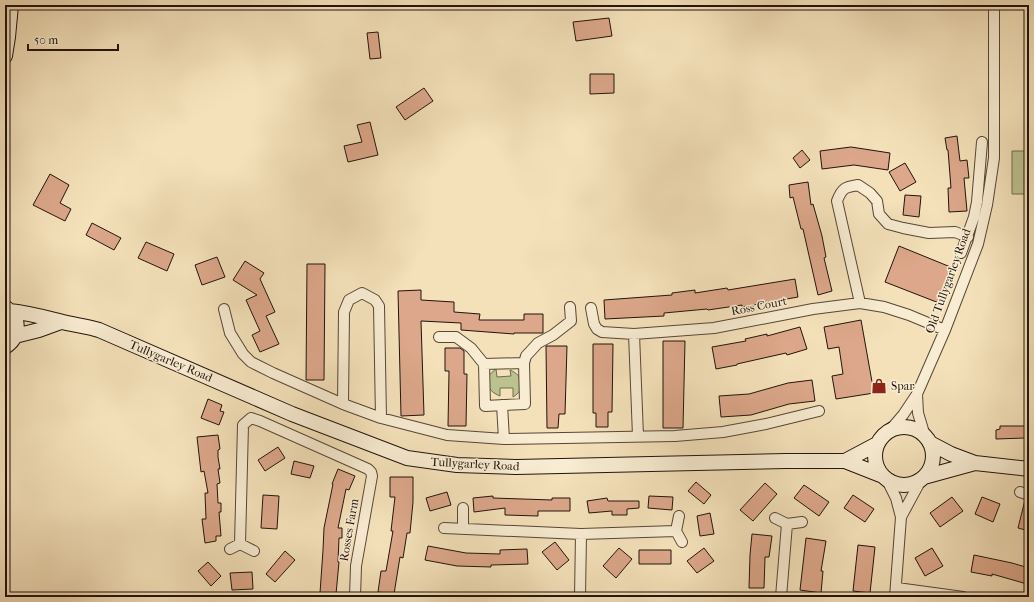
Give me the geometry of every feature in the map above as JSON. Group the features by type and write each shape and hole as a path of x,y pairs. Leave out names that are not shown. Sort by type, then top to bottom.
{"street":[{"path":"5,56 11,5"},
{"name":"Old Tullygarley Road","path":"891,429 903,415 917,394 945,330 978,244 987,206 994,158 994,5"},
{"path":"961,253 968,237 977,202 982,142"},
{"path":"860,303 837,201 841,191 848,186 858,185 870,193 877,201 879,214 888,224 929,233 956,232 968,237"},
{"path":"343,404 344,312 349,300 362,293 375,300 379,306 380,418"},
{"name":"Ross Court","path":"591,308 594,324 597,329 602,332 634,334 714,328 813,309 860,303 884,307 909,315 945,330"},
{"path":"439,337 456,337 471,348 484,364 485,406 525,404 524,363 526,356 538,343 554,335 571,321 570,307"},
{"path":"5,347 15,336 17,327 16,321 8,309"},
{"name":"Tullygarley Road","path":"8,309 37,314 61,322 75,323 99,330 292,414 407,458 457,465 516,467 845,461 885,478"},
{"path":"224,309 230,333 243,354 251,362 343,404 380,418 447,435 504,439 675,436 723,432 766,424 819,411"},
{"name":"Tullygarley Road","path":"15,336 39,330 61,322"},
{"path":"634,334 638,436"},
{"path":"484,364 524,363"},
{"name":"Old Tullygarley Road","path":"917,394 918,413 927,438"},
{"path":"502,405 504,439"},
{"name":"Rosses Farm","path":"240,544 243,425 251,418 368,468 371,472 372,476 356,566 355,597"},
{"path":"963,597 896,593 901,517 896,498 885,478 876,466 874,457 877,444 884,434 891,429 899,426 908,426 916,429 950,454 975,463 1029,469"},
{"path":"901,517 922,478 932,466 934,457 933,448 927,438"},
{"name":"Tullygarley Road","path":"845,461 877,444"},
{"path":"885,478 894,484 912,484 922,478 975,463"},
{"path":"463,508 463,529"},
{"path":"680,516 676,531 682,542"},
{"path":"775,518 787,524 802,522"},
{"path":"781,597 787,524"},
{"path":"444,528 581,534 676,531"},
{"path":"580,597 581,534"},
{"path":"230,549 240,544 254,551"}],"green space":[{"path":"1012,151 1029,151 1029,194 1012,194"},
{"path":"496,369 497,377 511,376 510,370 521,379 522,383 520,390 513,397 513,388 500,388 500,396 491,391 488,380 489,376"}],"building":[{"path":"609,18 612,36 576,41 573,22"},
{"path":"378,32 381,58 370,59 367,33"},
{"path":"590,74 614,74 614,93 590,94"},
{"path":"424,88 433,101 405,120 396,107"},
{"path":"370,122 378,155 348,162 344,146 362,142 357,125"},
{"path":"957,136 960,161 967,160 969,178 964,178 967,211 949,212 948,188 951,188 948,150 945,138"},
{"path":"851,147 890,153 888,170 854,165 822,169 820,151"},
{"path":"802,150 810,160 800,168 793,158"},
{"path":"905,163 916,182 900,191 889,172"},
{"path":"50,174 69,185 60,203 71,209 65,221 33,205"},
{"path":"808,182 811,205 813,204 822,236 826,257 824,258 832,291 818,295 803,229 801,229 793,197 790,198 789,185"},
{"path":"905,195 921,196 919,217 903,215"},
{"path":"92,223 121,238 114,250 86,235"},
{"path":"146,242 174,254 167,271 138,258"},
{"path":"899,246 953,268 939,303 885,282"},
{"path":"217,257 225,277 202,285 195,265"},
{"path":"245,261 264,273 260,279 275,312 266,316 279,344 260,352 252,335 260,331 246,300 257,295 233,280"},
{"path":"307,264 325,264 324,380 306,380"},
{"path":"795,279 798,297 742,307 742,305 708,310 664,313 664,316 605,319 604,300 672,295 672,293 695,290 695,293 727,288 728,290"},
{"path":"421,290 421,300 454,302 454,312 480,314 479,320 524,320 524,314 543,314 543,333 514,334 461,330 461,323 421,321 424,415 401,416 398,291"},
{"path":"861,320 874,393 836,399 832,376 843,374 839,347 828,349 824,327"},
{"path":"800,327 807,349 787,355 786,353 716,369 712,347 746,341 745,339 767,334 767,336"},
{"path":"663,341 685,341 683,428 663,428"},
{"path":"593,344 613,344 612,412 608,412 608,427 596,427 596,413 593,413"},
{"path":"546,346 567,346 565,414 559,414 558,428 547,428"},
{"path":"445,348 460,348 464,351 464,374 467,374 466,426 448,426 449,371 445,371"},
{"path":"812,380 815,401 789,404 751,415 721,417 719,396 749,394 788,383"},
{"path":"208,399 222,405 220,411 224,412 219,425 201,418"},
{"path":"1000,426 1025,426 1025,438 996,439 996,430 1000,429"},
{"path":"218,435 220,449 218,450 218,457 220,469 218,469 220,483 217,484 218,503 221,503 221,512 219,512 221,536 216,536 216,541 205,543 202,519 206,519 205,493 208,493 204,471 201,472 197,437"},
{"path":"278,447 285,458 265,471 258,460"},
{"path":"294,461 314,466 310,478 291,474"},
{"path":"338,469 355,476 349,490 346,489 338,528 342,528 342,538 339,538 339,562 336,594 320,593 324,528 332,484"},
{"path":"390,477 413,477 413,502 410,533 407,533 403,558 400,557 394,594 378,592 381,571 386,571 393,531 391,531 395,497 390,497"},
{"path":"696,482 711,495 704,504 688,491"},
{"path":"765,483 777,494 753,521 740,510"},
{"path":"804,485 829,502 819,516 794,498"},
{"path":"447,492 451,505 430,511 426,498"},
{"path":"263,495 279,496 277,529 261,528"},
{"path":"853,495 874,509 865,522 844,508"},
{"path":"493,496 493,498 552,500 552,498 570,498 570,511 538,511 538,516 505,515 505,508 474,512 473,498"},
{"path":"649,496 673,497 672,510 648,508"},
{"path":"952,497 963,511 940,527 930,513"},
{"path":"982,497 1000,504 993,522 975,514"},
{"path":"607,498 608,501 639,501 639,508 627,509 627,515 612,515 612,511 589,513 587,501"},
{"path":"1025,500 1029,501 1029,531 1018,528"},
{"path":"710,513 714,534 700,536 697,516"},
{"path":"752,534 772,536 769,557 765,557 764,588 749,588"},
{"path":"806,538 826,541 821,571 823,571 821,593 800,590"},
{"path":"555,542 569,560 557,570 542,552"},
{"path":"858,545 875,547 870,593 853,591"},
{"path":"428,546 466,553 500,554 500,550 527,549 528,564 491,565 491,567 457,566 425,560"},
{"path":"619,548 632,559 616,578 603,566"},
{"path":"704,548 714,561 697,573 687,561"},
{"path":"932,548 943,566 925,576 915,558"},
{"path":"639,550 671,550 671,564 639,564"},
{"path":"285,551 295,560 275,582 266,574"},
{"path":"974,555 1029,568 1027,584 992,574 992,576 971,572"},
{"path":"208,562 221,576 211,586 198,571"},
{"path":"252,572 253,589 232,590 230,573"}],"place":[{"name":"Spar","path":"879,386"}]}
